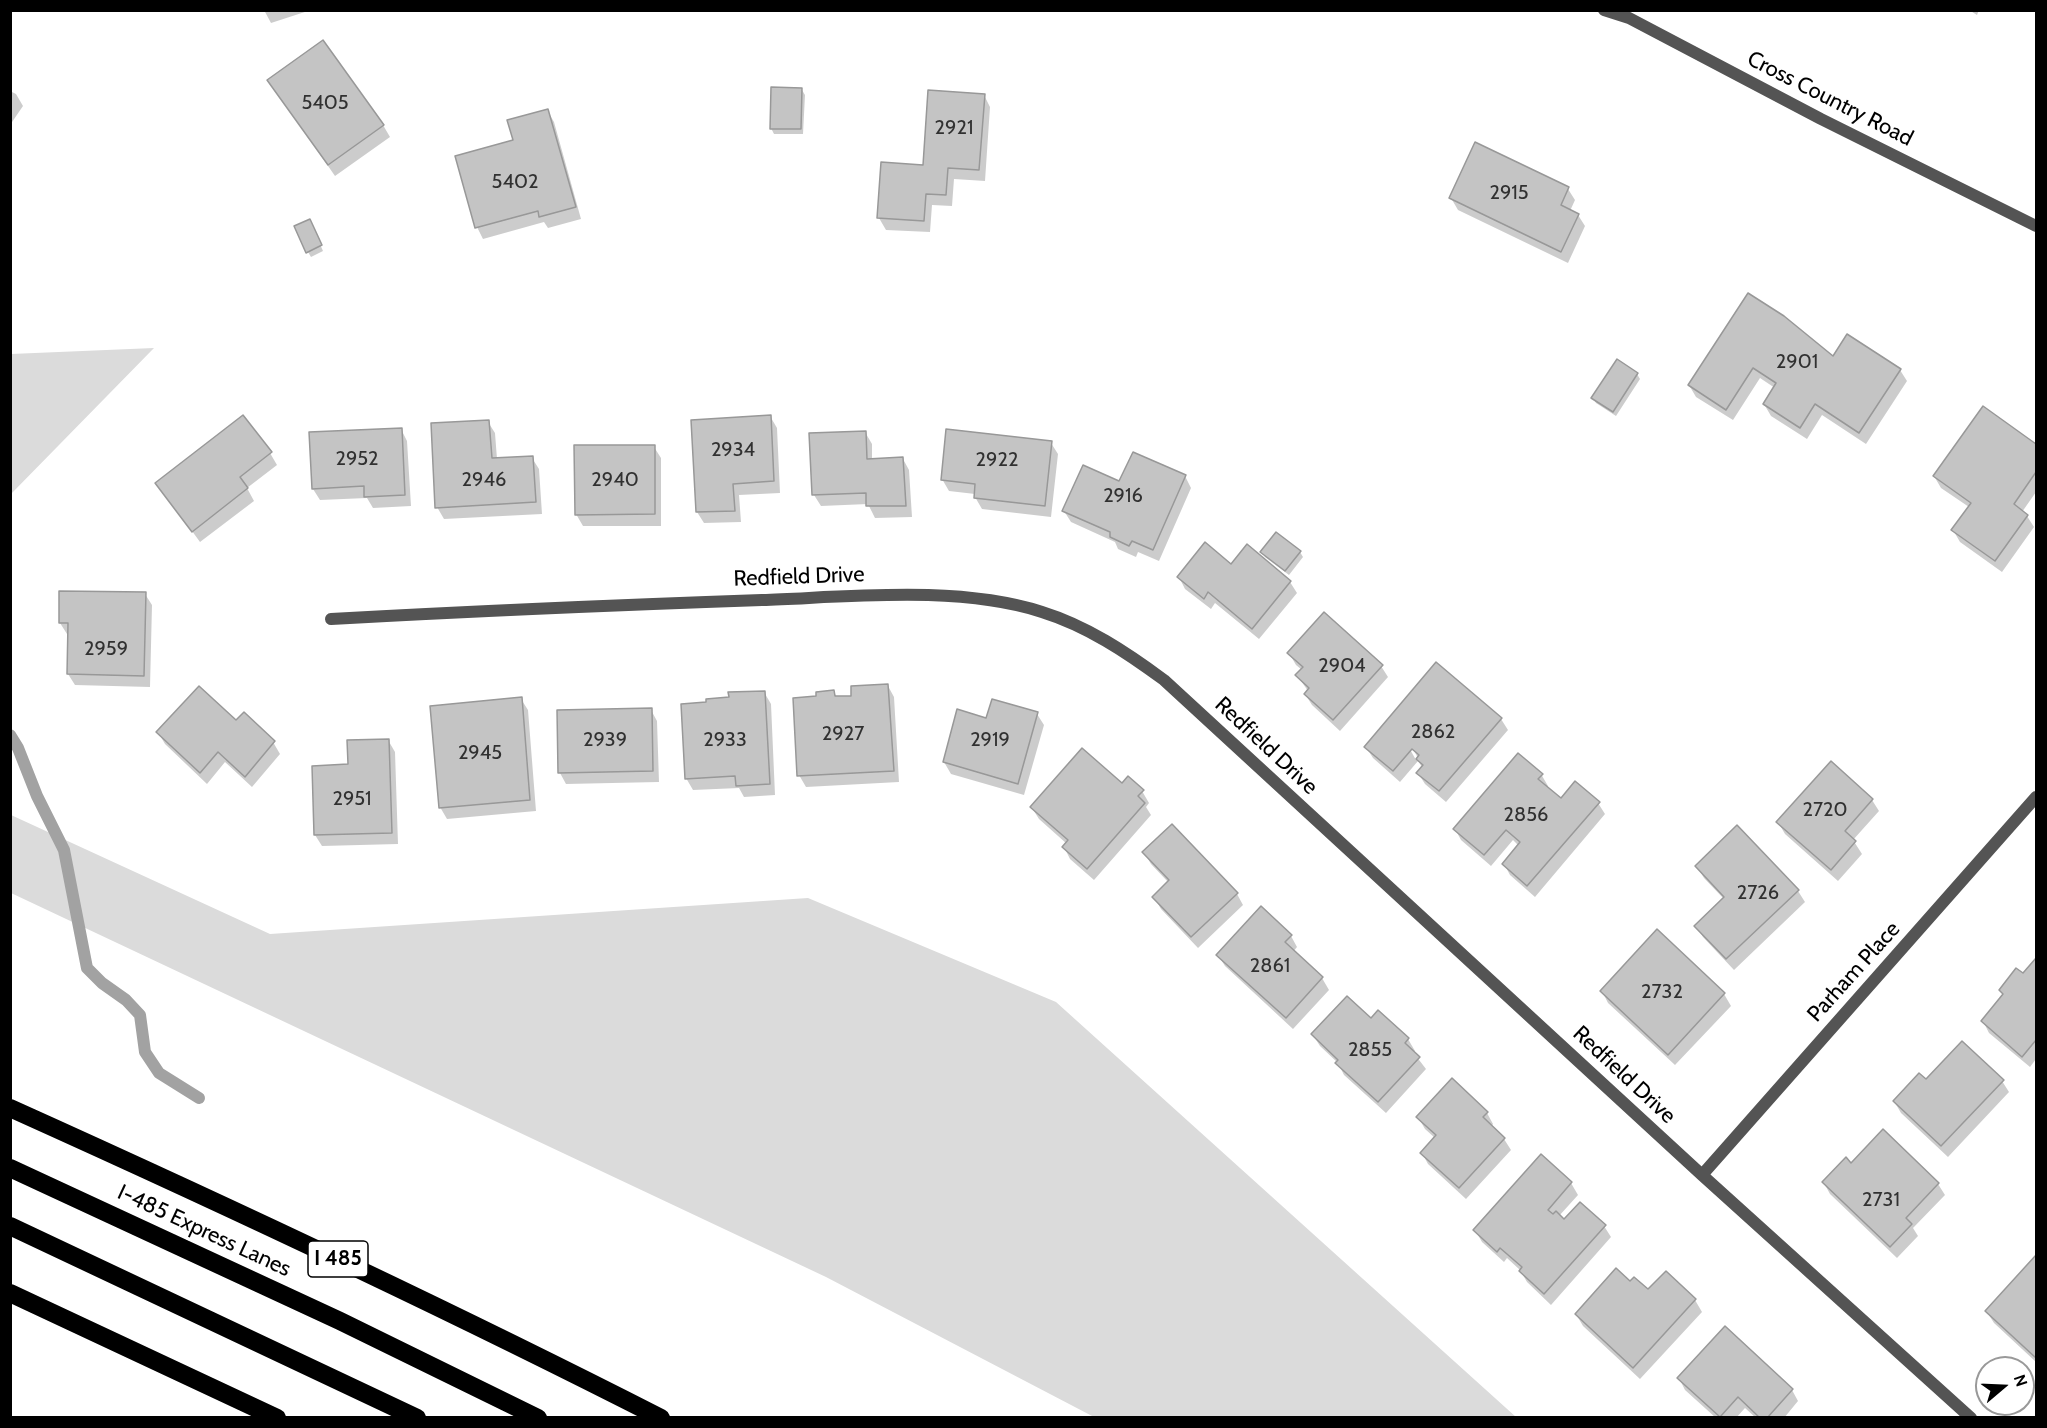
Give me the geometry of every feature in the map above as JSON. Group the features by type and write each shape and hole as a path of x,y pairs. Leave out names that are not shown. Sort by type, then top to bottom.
{"highway":[{"name":"I 485","path":"10,1108 226,1205 564,1368 661,1418"},
{"name":"I-485 Express Lanes","path":"10,1168 340,1321 538,1418"},
{"path":"10,1226 417,1418"},
{"path":"10,1293 277,1418"}],"street":[{"name":"Cross Country Road","path":"1604,10 1629,18 1821,119 2037,226"},
{"name":"Redfield Drive","path":"331,619 513,608 890,595 954,597 996,602 1041,611 1078,626 1123,650 1164,680 1702,1175 1971,1418"},
{"name":"Parham Place","path":"1702,1175 2037,797"}],"shaded area":[{"path":"154,348 11,494 11,354"},
{"path":"11,815 270,934 808,898 1056,1002 1516,1417 1094,1417 826,1277 11,893"}],"building":[{"path":"323,40 384,125 328,165 267,80"},
{"path":"771,87 802,88 801,129 770,129"},
{"path":"928,90 985,94 979,170 948,168 946,195 926,194 924,221 877,218 881,162 923,165"},
{"path":"548,109 576,207 539,217 538,211 475,228 455,156 513,140 507,120"},
{"path":"1475,142 1569,187 1561,205 1579,214 1561,252 1449,198"},
{"path":"310,219 322,245 306,253 294,226"},
{"path":"1748,293 1784,316 1833,356 1847,334 1901,369 1859,433 1815,404 1800,428 1763,404 1776,383 1753,368 1726,410 1688,385"},
{"path":"1617,359 1638,373 1613,412 1591,398"},
{"path":"1983,406 2036,444 2036,472 2014,504 2028,515 1995,561 1951,530 1971,503 1933,476"},
{"path":"243,415 272,452 240,477 248,488 192,532 155,483"},
{"path":"771,415 774,481 733,484 735,511 696,512 691,420"},
{"path":"489,420 492,458 533,456 536,502 435,508 431,423"},
{"path":"402,428 405,495 364,497 364,486 312,489 309,432"},
{"path":"946,429 1052,441 1045,506 974,498 975,484 941,480"},
{"path":"866,431 867,459 903,457 906,506 866,506 866,493 812,495 809,433"},
{"path":"574,445 655,445 655,514 575,515"},
{"path":"1133,452 1186,475 1153,550 1132,541 1129,546 1110,537 1110,532 1062,511 1083,465 1119,481"},
{"path":"1276,532 1301,551 1285,571 1260,552"},
{"path":"1205,542 1231,564 1247,544 1291,581 1252,629 1208,592 1204,599 1177,577"},
{"path":"59,591 146,592 144,676 67,674 68,623 59,623"},
{"path":"1324,612 1383,665 1333,720 1304,694 1309,688 1295,675 1303,667 1287,653"},
{"path":"1436,662 1502,718 1439,791 1416,773 1423,765 1416,759 1419,755 1412,749 1393,771 1364,747"},
{"path":"888,684 894,771 797,776 793,698 816,696 816,692 834,690 835,696 851,696 851,686"},
{"path":"199,686 236,720 244,712 275,741 245,777 218,752 200,773 156,732"},
{"path":"765,691 770,784 736,786 735,776 685,779 681,704 729,697 728,692"},
{"path":"522,697 530,800 439,808 430,706"},
{"path":"992,699 1038,712 1018,784 943,762 957,709 986,718"},
{"path":"652,708 653,771 558,773 557,710"},
{"path":"389,739 392,833 314,835 312,766 348,764 347,740"},
{"path":"1082,748 1122,783 1128,776 1144,790 1138,796 1145,803 1087,869 1062,847 1068,840 1030,807"},
{"path":"1518,753 1543,774 1538,779 1561,798 1575,781 1600,802 1527,886 1502,864 1520,842 1506,830 1484,855 1453,829"},
{"path":"1831,761 1873,799 1845,831 1856,841 1831,870 1776,822"},
{"path":"1172,824 1238,893 1191,937 1152,897 1169,880 1142,852"},
{"path":"1737,825 1799,890 1726,959 1694,926 1724,897 1695,866"},
{"path":"1261,906 1292,935 1285,942 1323,977 1286,1018 1216,955"},
{"path":"1657,929 1725,993 1668,1055 1600,991"},
{"path":"2036,958 2036,1040 2022,1057 1981,1021 2003,994 1999,990 2016,968 2023,973"},
{"path":"1347,996 1371,1018 1378,1010 1409,1038 1405,1043 1420,1057 1378,1102 1335,1063 1338,1060 1311,1034"},
{"path":"1962,1041 2004,1080 1941,1146 1893,1101 1919,1073 1926,1079"},
{"path":"1452,1078 1488,1112 1483,1117 1505,1138 1459,1188 1420,1153 1436,1135 1416,1117"},
{"path":"1883,1129 1939,1183 1906,1218 1912,1224 1890,1247 1822,1182 1846,1157 1851,1163"},
{"path":"1541,1154 1572,1182 1548,1210 1553,1214 1556,1211 1564,1219 1580,1202 1606,1225 1544,1294 1519,1271 1522,1267 1500,1248 1497,1252 1473,1230"},
{"path":"2036,1255 2036,1358 1985,1311"},
{"path":"1616,1268 1630,1281 1634,1277 1648,1289 1666,1271 1696,1299 1633,1368 1575,1314"},
{"path":"1725,1326 1793,1389 1767,1418 1760,1418 1738,1397 1720,1417 1677,1378"}],"waterway":[{"path":"10,735 64,850 87,968 102,983 126,1000 140,1015 145,1052 159,1073 199,1098"}]}
